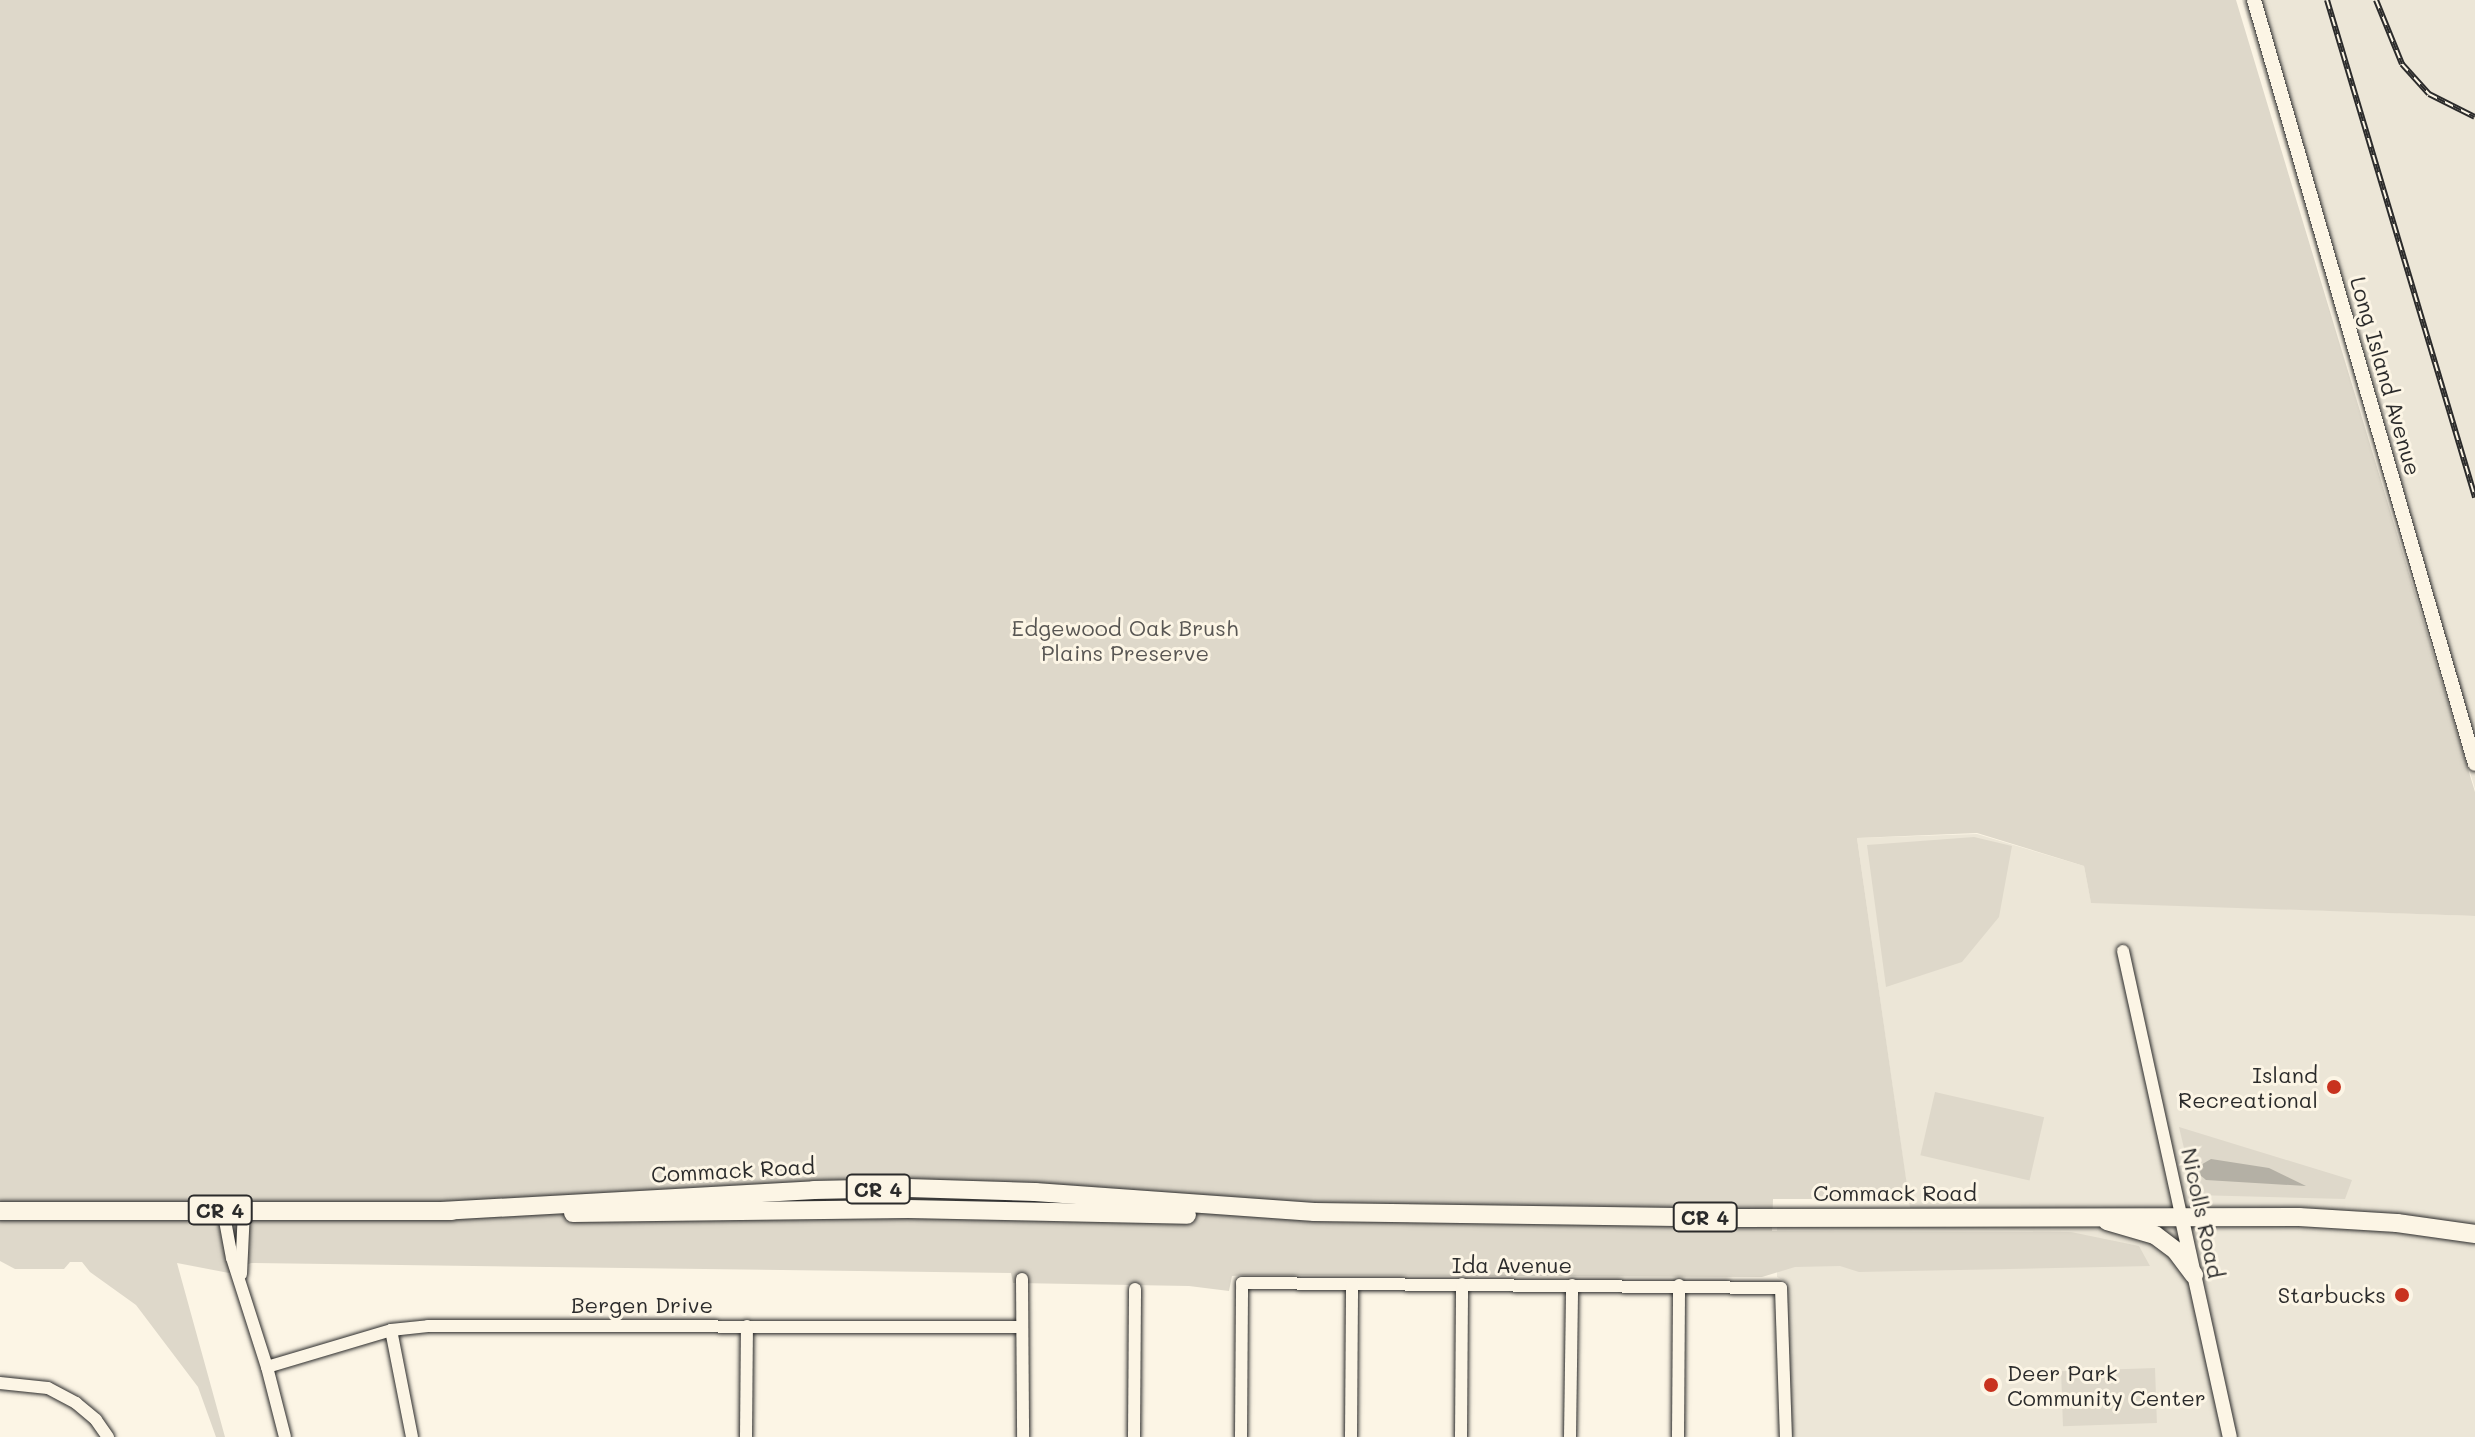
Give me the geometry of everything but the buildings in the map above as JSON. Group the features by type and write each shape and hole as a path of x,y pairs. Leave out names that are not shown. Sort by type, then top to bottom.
{"main road":[{"name":"Commack Road","path":"0,1211 606,1213 908,1209 1248,1216 1314,1212 1730,1218 2181,1215 2360,1220 2475,1234"},
{"path":"2097,1217 2155,1235 2187,1263 2194,1275"}],"street":[{"name":"Long Island Avenue","path":"2254,0 2475,764"},
{"name":"Nicolls Road","path":"2123,951 2230,1437"},
{"path":"223,1210 232,1258 267,1367 285,1437"},
{"path":"241,1281 244,1210"},
{"path":"1022,1279 1023,1437"},
{"name":"Ida Avenue","path":"1241,1437 1242,1283 1781,1288 1786,1437"},
{"path":"1351,1437 1352,1284"},
{"path":"1461,1437 1462,1284"},
{"path":"1570,1437 1572,1285"},
{"path":"1678,1437 1679,1285"},
{"path":"1134,1437 1135,1289"},
{"name":"Bergen Drive","path":"267,1367 391,1330 428,1326 1022,1327"},
{"path":"746,1437 747,1326"},
{"path":"391,1330 412,1437"},
{"path":"0,1383 48,1388 76,1403 96,1420 108,1437"}],"shaded area":[{"path":"2242,0 2475,0 2475,789"},
{"path":"1977,834 2084,866 2091,902 2475,916 2475,1437 1786,1437 1787,1282 1777,1277 1777,1208 1910,1208 1857,838"},
{"path":"2211,1159 2269,1168 2306,1186 2206,1180 2200,1175 2199,1166"}],"green space":[{"name":"Edgewood Oak Brush Plains Preserve","path":"0,0 2236,0 2475,792 2475,916 2091,903 2084,866 1977,833 1857,838 1909,1199 1773,1199 1772,1231 2071,1232 2139,1246 2150,1266 1859,1272 1840,1266 1795,1267 1762,1277 1245,1275 1232,1276 1229,1291 1189,1286 1013,1283 1011,1273 251,1263 229,1273 177,1263 225,1437 216,1437 198,1387 136,1305 90,1272 82,1262 70,1262 64,1269 15,1269 0,1261"},
{"path":"1974,837 2012,846 1999,917 1962,962 1886,987 1867,845"},
{"path":"1935,1092 2044,1117 2030,1181 1920,1155"},
{"path":"2179,1127 2352,1180 2345,1199 2195,1195"},
{"path":"2155,1368 2157,1423 2063,1426 2061,1371"}],"railway":[{"path":"2327,0 2475,497"},
{"path":"2376,0 2402,64 2429,94 2475,117"}],"place":[{"name":"Island Recreational","path":"2334,1087"},
{"name":"Starbucks","path":"2402,1295"},
{"name":"Deer Park Community Center","path":"1991,1385"}]}
